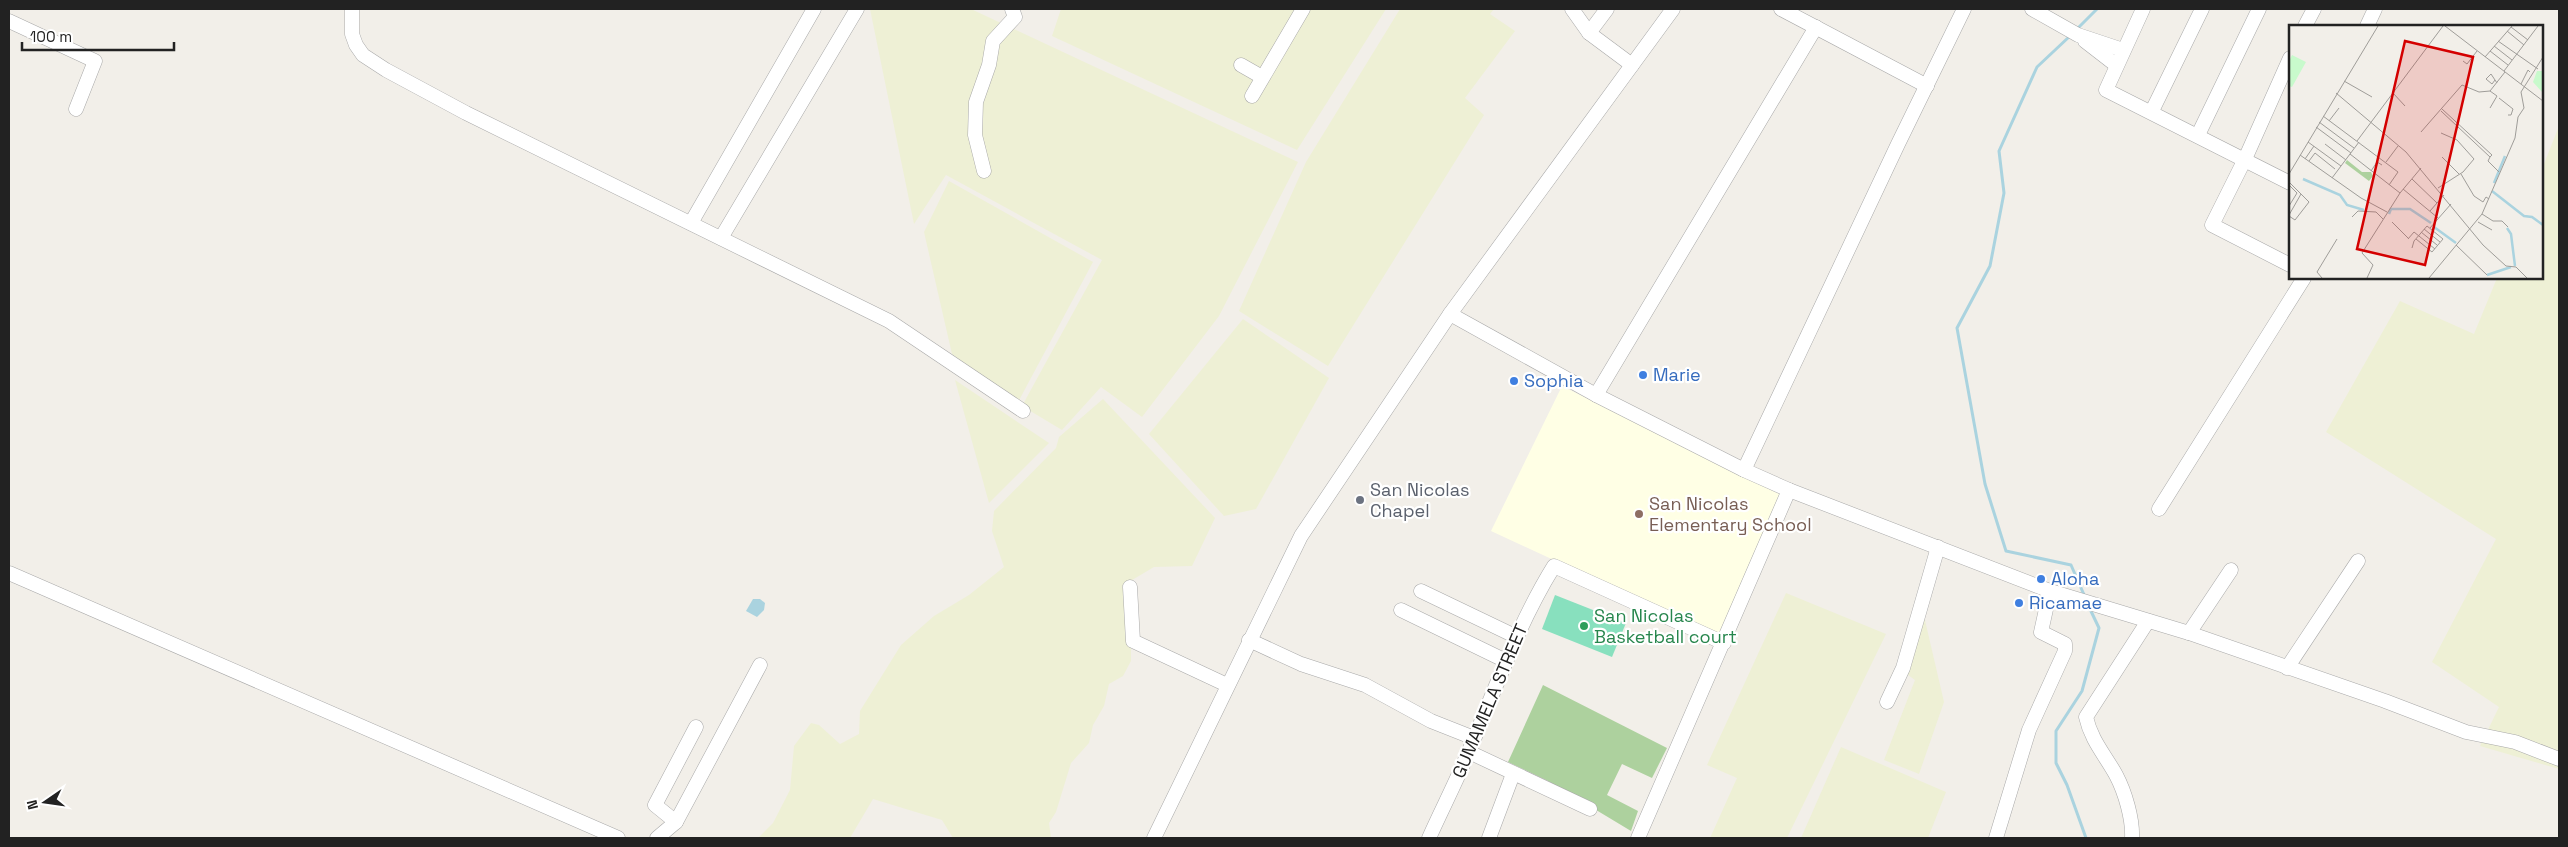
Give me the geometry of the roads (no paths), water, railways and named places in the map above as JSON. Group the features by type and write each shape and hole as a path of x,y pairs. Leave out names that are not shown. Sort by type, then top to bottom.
{"street":[{"path":"13,9 9,20 95,61 76,109"},
{"path":"352,9 352,34 356,44 363,55 386,70 466,113 889,320 1023,411"},
{"path":"690,223 814,9"},
{"path":"721,238 857,9"},
{"path":"984,171 975,135 976,102 989,65 993,41 1015,17 1012,9"},
{"path":"1252,96 1303,9"},
{"path":"1572,9 1589,33 1632,65"},
{"path":"1589,33 1607,9"},
{"path":"1154,838 1301,536 1450,314 1673,9"},
{"path":"1781,9 1927,86"},
{"path":"1744,470 1964,9"},
{"path":"2032,9 2078,35 2116,65"},
{"path":"2143,9 2106,90 2152,111 2289,182"},
{"path":"2152,111 2202,9"},
{"path":"2198,135 2259,9"},
{"path":"2306,25 2314,9"},
{"path":"2367,25 2375,9"},
{"path":"1596,395 1816,27"},
{"path":"2078,35 2123,50"},
{"path":"2289,60 2245,160 2212,225 2289,264"},
{"path":"1241,65 1262,77"},
{"path":"2159,509 2303,279"},
{"path":"1450,314 1596,395 1744,470 1789,490 1938,546 2050,592 2189,634 2466,732 2515,742 2559,759"},
{"path":"1638,838 1789,490"},
{"path":"1887,702 1903,668 1938,546"},
{"path":"2287,668 2358,562"},
{"name":"GUMAMELA STREET","path":"1429,838 1469,752 1517,637 1554,566 1724,643"},
{"path":"2189,634 2231,570"},
{"path":"9,573 618,838"},
{"path":"1130,586 1133,640 1228,685"},
{"path":"1421,591 1517,637"},
{"path":"1996,838 2029,730 2065,651 2065,644 2041,632 2050,592"},
{"path":"1401,610 1506,661"},
{"path":"2132,838 2127,806 2117,777 2090,735 2086,718 2148,621"},
{"path":"1249,640 1301,664 1365,685 1431,721 1474,738"},
{"path":"657,838 676,822 760,665"},
{"path":"676,822 655,805 696,727"},
{"path":"1469,752 1590,809"},
{"path":"1489,838 1513,774"}],"water":[{"path":"753,599 760,599 765,603 764,610 757,617 746,611"}],"waterway":[{"path":"2076,30 2097,9"},
{"path":"2070,36 2037,67 1999,151 2004,193 1990,266 1957,328 1985,484 2006,551 2071,565 2085,597"},
{"path":"2086,838 2067,785 2056,763 2056,731 2082,691 2099,628 2089,607"}],"place":[{"name":"Marie","path":"1643,375"},
{"name":"Sophia","path":"1514,381"},
{"name":"San Nicolas Chapel","path":"1360,500"},
{"name":"San Nicolas Elementary School","path":"1639,514"},
{"name":"Aloha","path":"2041,579"},
{"name":"Ricamae","path":"2019,603"},
{"name":"San Nicolas Basketball court","path":"1584,626"}]}
